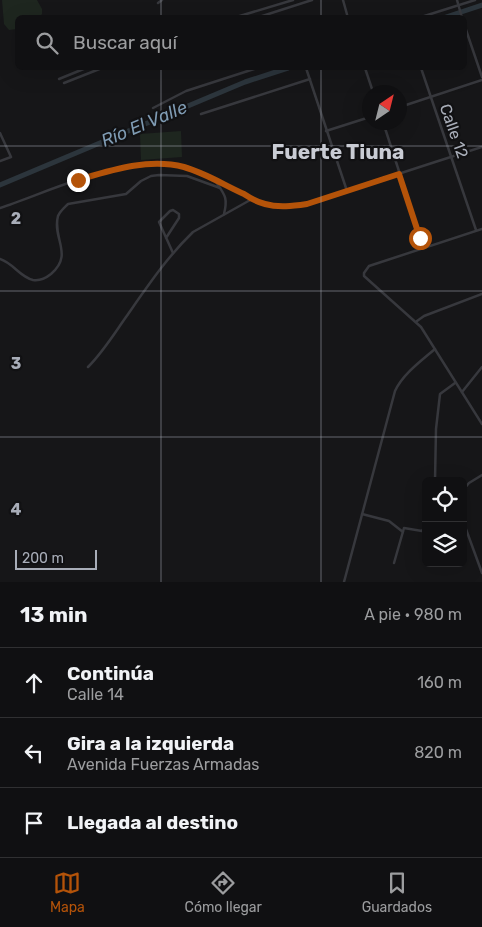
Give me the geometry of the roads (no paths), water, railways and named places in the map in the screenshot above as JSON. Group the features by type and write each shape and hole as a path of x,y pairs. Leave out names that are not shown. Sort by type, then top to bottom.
{"street":[{"path":"158,3 162,0"},
{"path":"243,15 293,0"},
{"path":"265,15 312,0"},
{"path":"343,0 347,15"},
{"path":"456,0 461,15"},
{"path":"427,15 475,0"},
{"path":"407,105 482,78 467,33"},
{"path":"59,79 81,70"},
{"path":"64,83 97,70"},
{"path":"152,108 186,91 251,70"},
{"path":"306,70 347,191"},
{"path":"366,70 371,85"},
{"name":"Calle 12","path":"422,70 476,230"},
{"path":"201,114 310,79"},
{"path":"326,131 362,120"},
{"path":"385,130 424,248"},
{"path":"0,133 11,157 0,161"},
{"path":"0,208 60,186 115,169 140,164 164,164 184,167 252,199 269,205 292,206 307,204 482,147"},
{"path":"0,259 31,280 48,277 57,268 62,258 57,225 61,210 68,204 126,194 141,181 151,176 187,176 220,188"},
{"path":"215,180 226,195 224,214"},
{"path":"88,367 105,348 156,274 193,232 252,199"},
{"path":"166,238 180,218 179,214 173,210 159,222 166,238 173,253"},
{"path":"482,228 369,266 364,270 364,276 425,331 482,424"},
{"path":"417,322 424,316 482,294"},
{"path":"344,582 395,391 398,384 414,367 435,349"},
{"path":"462,392 482,367"},
{"path":"435,477 436,429 440,394 456,383"},
{"path":"467,485 482,475"},
{"path":"362,514 389,521 402,532"},
{"path":"463,522 482,573"},
{"path":"394,563 404,528 422,531"}],"waterway":[{"name":"Río El Valle","path":"452,15 482,5"},
{"name":"Río El Valle","path":"0,185 245,82 282,70"}],"district":[{"name":"Fuerte Tiuna","path":"338,151"}]}
